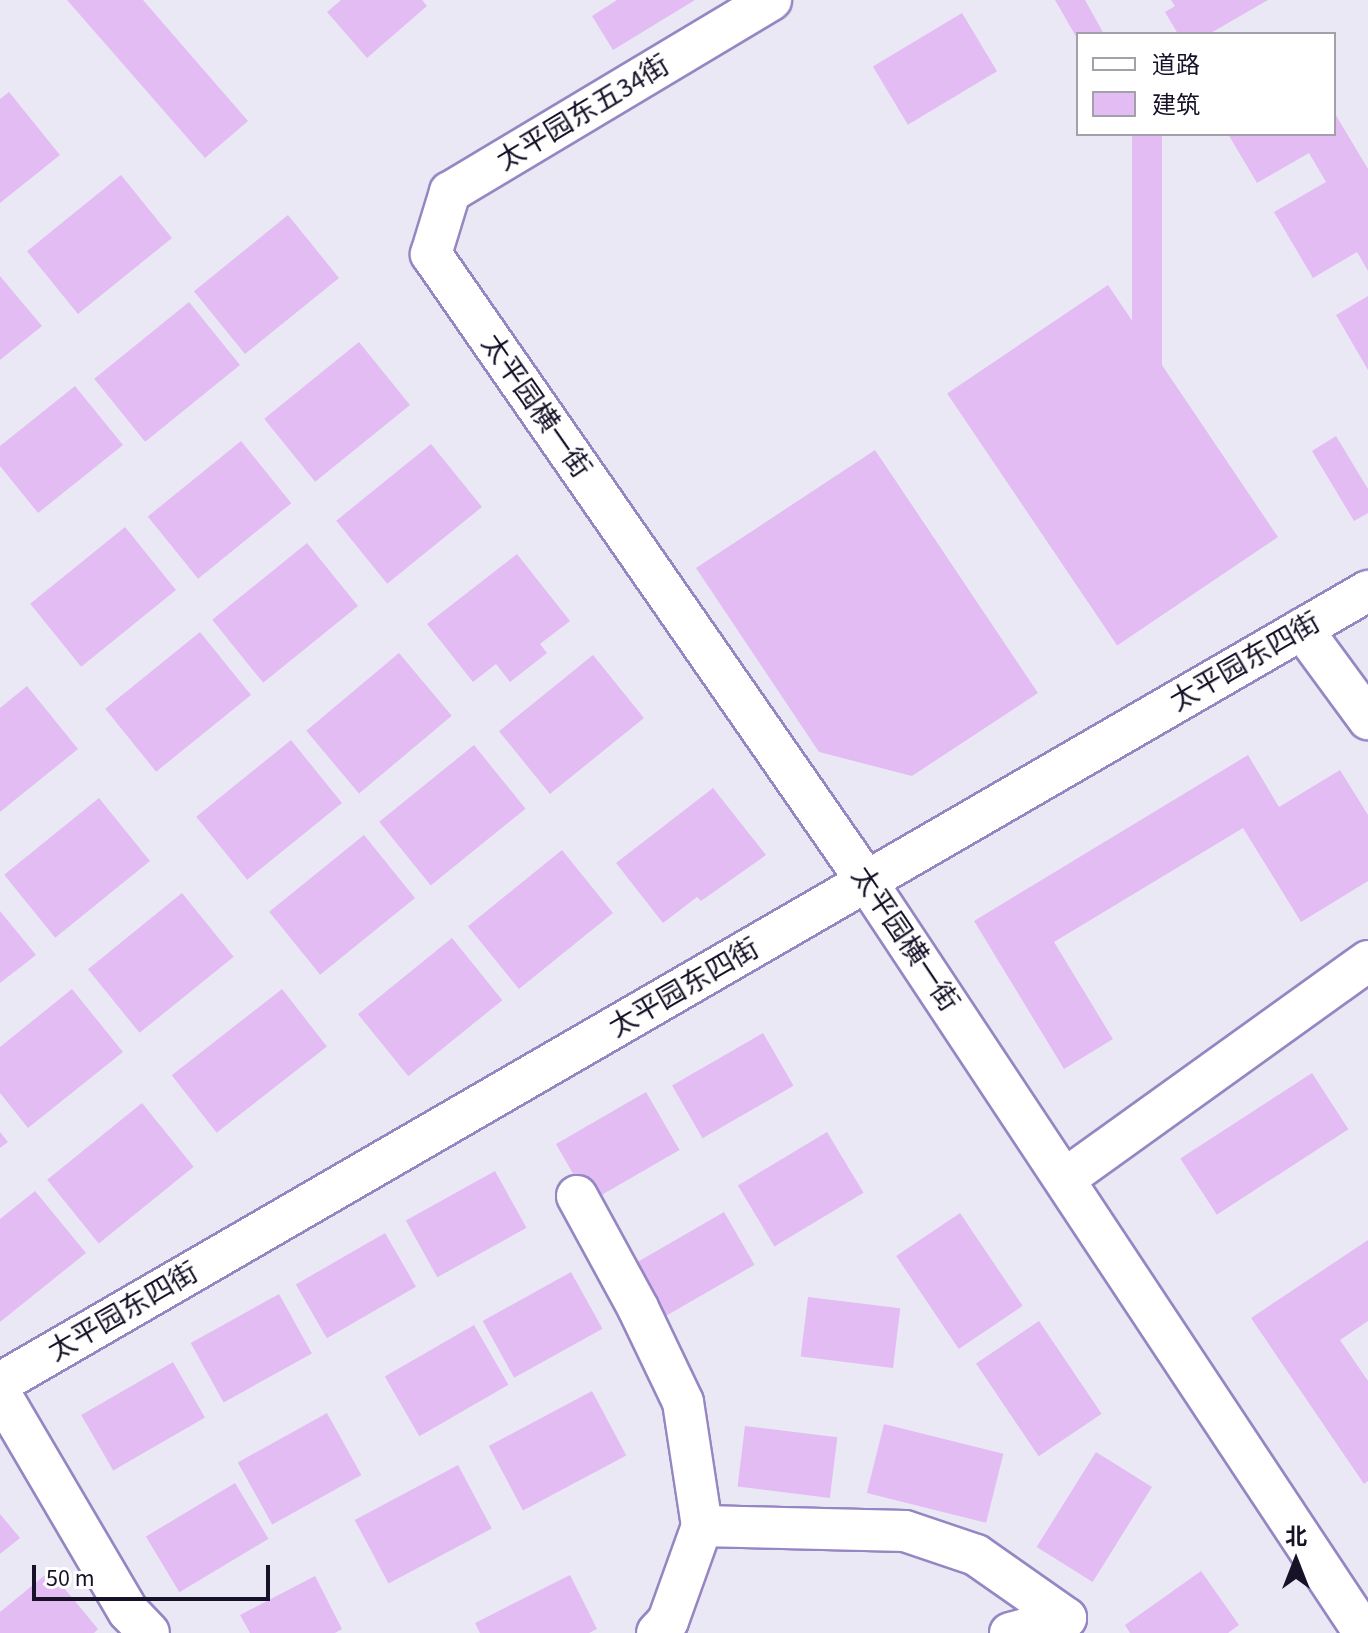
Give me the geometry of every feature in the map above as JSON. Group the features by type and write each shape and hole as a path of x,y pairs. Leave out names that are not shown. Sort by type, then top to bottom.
{"street":[{"name":"太平园东五34街","path":"431,254 450,192 771,0"},
{"name":"太平园横一街","path":"431,254 867,882 1066,1178 1364,1633"},
{"name":"太平园东四街","path":"0,1383 1368,591"},
{"path":"1302,629 1368,719"},
{"path":"1066,1178 1368,961"},
{"path":"577,1196 638,1308 683,1402 702,1526 668,1621 657,1633"},
{"path":"0,1393 128,1611 149,1633"},
{"path":"702,1526 905,1531 976,1555 1066,1618 1010,1633"}],"building":[{"path":"67,0 143,0 248,121 205,158"},
{"path":"341,0 422,0 427,6 367,58 327,12"},
{"path":"617,0 695,0 613,50 592,16"},
{"path":"1055,0 1085,0 1103,32 1076,32 1076,37"},
{"path":"1171,0 1268,0 1212,32 1177,32 1165,12 1175,6"},
{"path":"962,13 997,71 908,125 873,67"},
{"path":"9,92 60,155 0,203 0,99"},
{"path":"1336,115 1368,169 1368,271 1357,252 1313,278 1274,212 1326,182 1309,153 1257,183 1229,136 1336,136"},
{"path":"1132,136 1162,136 1162,435 1132,435"},
{"path":"121,175 172,238 78,314 27,251"},
{"path":"288,215 339,278 245,354 194,291"},
{"path":"0,276 42,326 0,360"},
{"path":"1108,285 1278,537 1117,646 947,393"},
{"path":"1368,296 1368,370 1336,315"},
{"path":"189,302 240,365 145,442 94,379"},
{"path":"359,342 410,405 315,482 264,419"},
{"path":"75,386 123,445 38,513 0,466 0,446"},
{"path":"1336,436 1368,489 1368,513 1354,521 1312,451"},
{"path":"241,441 291,503 198,579 148,517"},
{"path":"431,444 482,507 387,584 336,521"},
{"path":"875,450 1038,693 912,776 819,752 696,568"},
{"path":"125,527 176,590 81,667 30,604"},
{"path":"307,543 358,606 263,683 212,620"},
{"path":"517,554 570,621 540,644 547,653 510,682 496,664 473,682 427,624"},
{"path":"200,632 251,695 156,772 105,709"},
{"path":"399,653 452,716 359,794 306,731"},
{"path":"593,655 644,718 550,794 499,731"},
{"path":"27,686 78,749 0,812 0,708"},
{"path":"291,740 342,803 247,880 196,817"},
{"path":"474,745 526,809 431,886 379,822"},
{"path":"1248,755 1279,807 1340,770 1368,815 1368,881 1301,922 1243,828 1054,942 1113,1039 1064,1069 974,921"},
{"path":"713,788 766,855 701,901 697,897 663,923 616,863"},
{"path":"99,798 150,861 55,938 4,875"},
{"path":"364,835 415,898 320,975 269,912"},
{"path":"562,850 613,913 519,989 468,926"},
{"path":"182,893 234,957 140,1033 88,969"},
{"path":"0,911 36,955 0,983"},
{"path":"452,938 502,1000 408,1076 358,1014"},
{"path":"72,989 123,1052 28,1128 0,1093 0,1047"},
{"path":"282,989 327,1047 217,1133 172,1075"},
{"path":"763,1033 794,1086 703,1138 672,1086"},
{"path":"1312,1073 1348,1129 1217,1215 1180,1159"},
{"path":"646,1092 680,1150 589,1202 556,1144"},
{"path":"142,1103 194,1167 99,1244 47,1180"},
{"path":"0,1132 8,1142 0,1148"},
{"path":"827,1132 864,1193 774,1246 738,1186"},
{"path":"495,1171 527,1228 437,1277 406,1220"},
{"path":"35,1191 86,1253 0,1322 0,1219"},
{"path":"724,1212 755,1265 664,1317 633,1264"},
{"path":"960,1213 1023,1306 959,1349 896,1256"},
{"path":"385,1233 416,1287 327,1338 296,1284"},
{"path":"1368,1240 1368,1321 1340,1340 1368,1381 1368,1481 1364,1484 1251,1318"},
{"path":"571,1272 603,1329 514,1378 483,1321"},
{"path":"279,1294 312,1353 224,1402 191,1343"},
{"path":"808,1297 900,1308 893,1368 801,1357"},
{"path":"1039,1321 1102,1414 1039,1456 976,1363"},
{"path":"474,1325 508,1385 419,1436 385,1376"},
{"path":"173,1362 205,1417 113,1470 81,1415"},
{"path":"592,1391 626,1455 523,1510 489,1446"},
{"path":"327,1413 361,1475 272,1525 238,1462"},
{"path":"884,1424 1003,1454 986,1523 867,1493"},
{"path":"745,1426 837,1437 830,1498 738,1487"},
{"path":"1096,1452 1152,1487 1093,1582 1037,1547"},
{"path":"458,1465 492,1529 388,1584 355,1520"},
{"path":"235,1483 268,1539 179,1592 146,1537"},
{"path":"0,1514 20,1538 0,1554"},
{"path":"50,1571 98,1629 94,1633 0,1633 0,1612"},
{"path":"1201,1571 1239,1625 1228,1633 1130,1633 1125,1625"},
{"path":"570,1575 597,1629 589,1633 480,1633 475,1623"},
{"path":"315,1576 342,1629 335,1633 250,1633 240,1615"}]}
